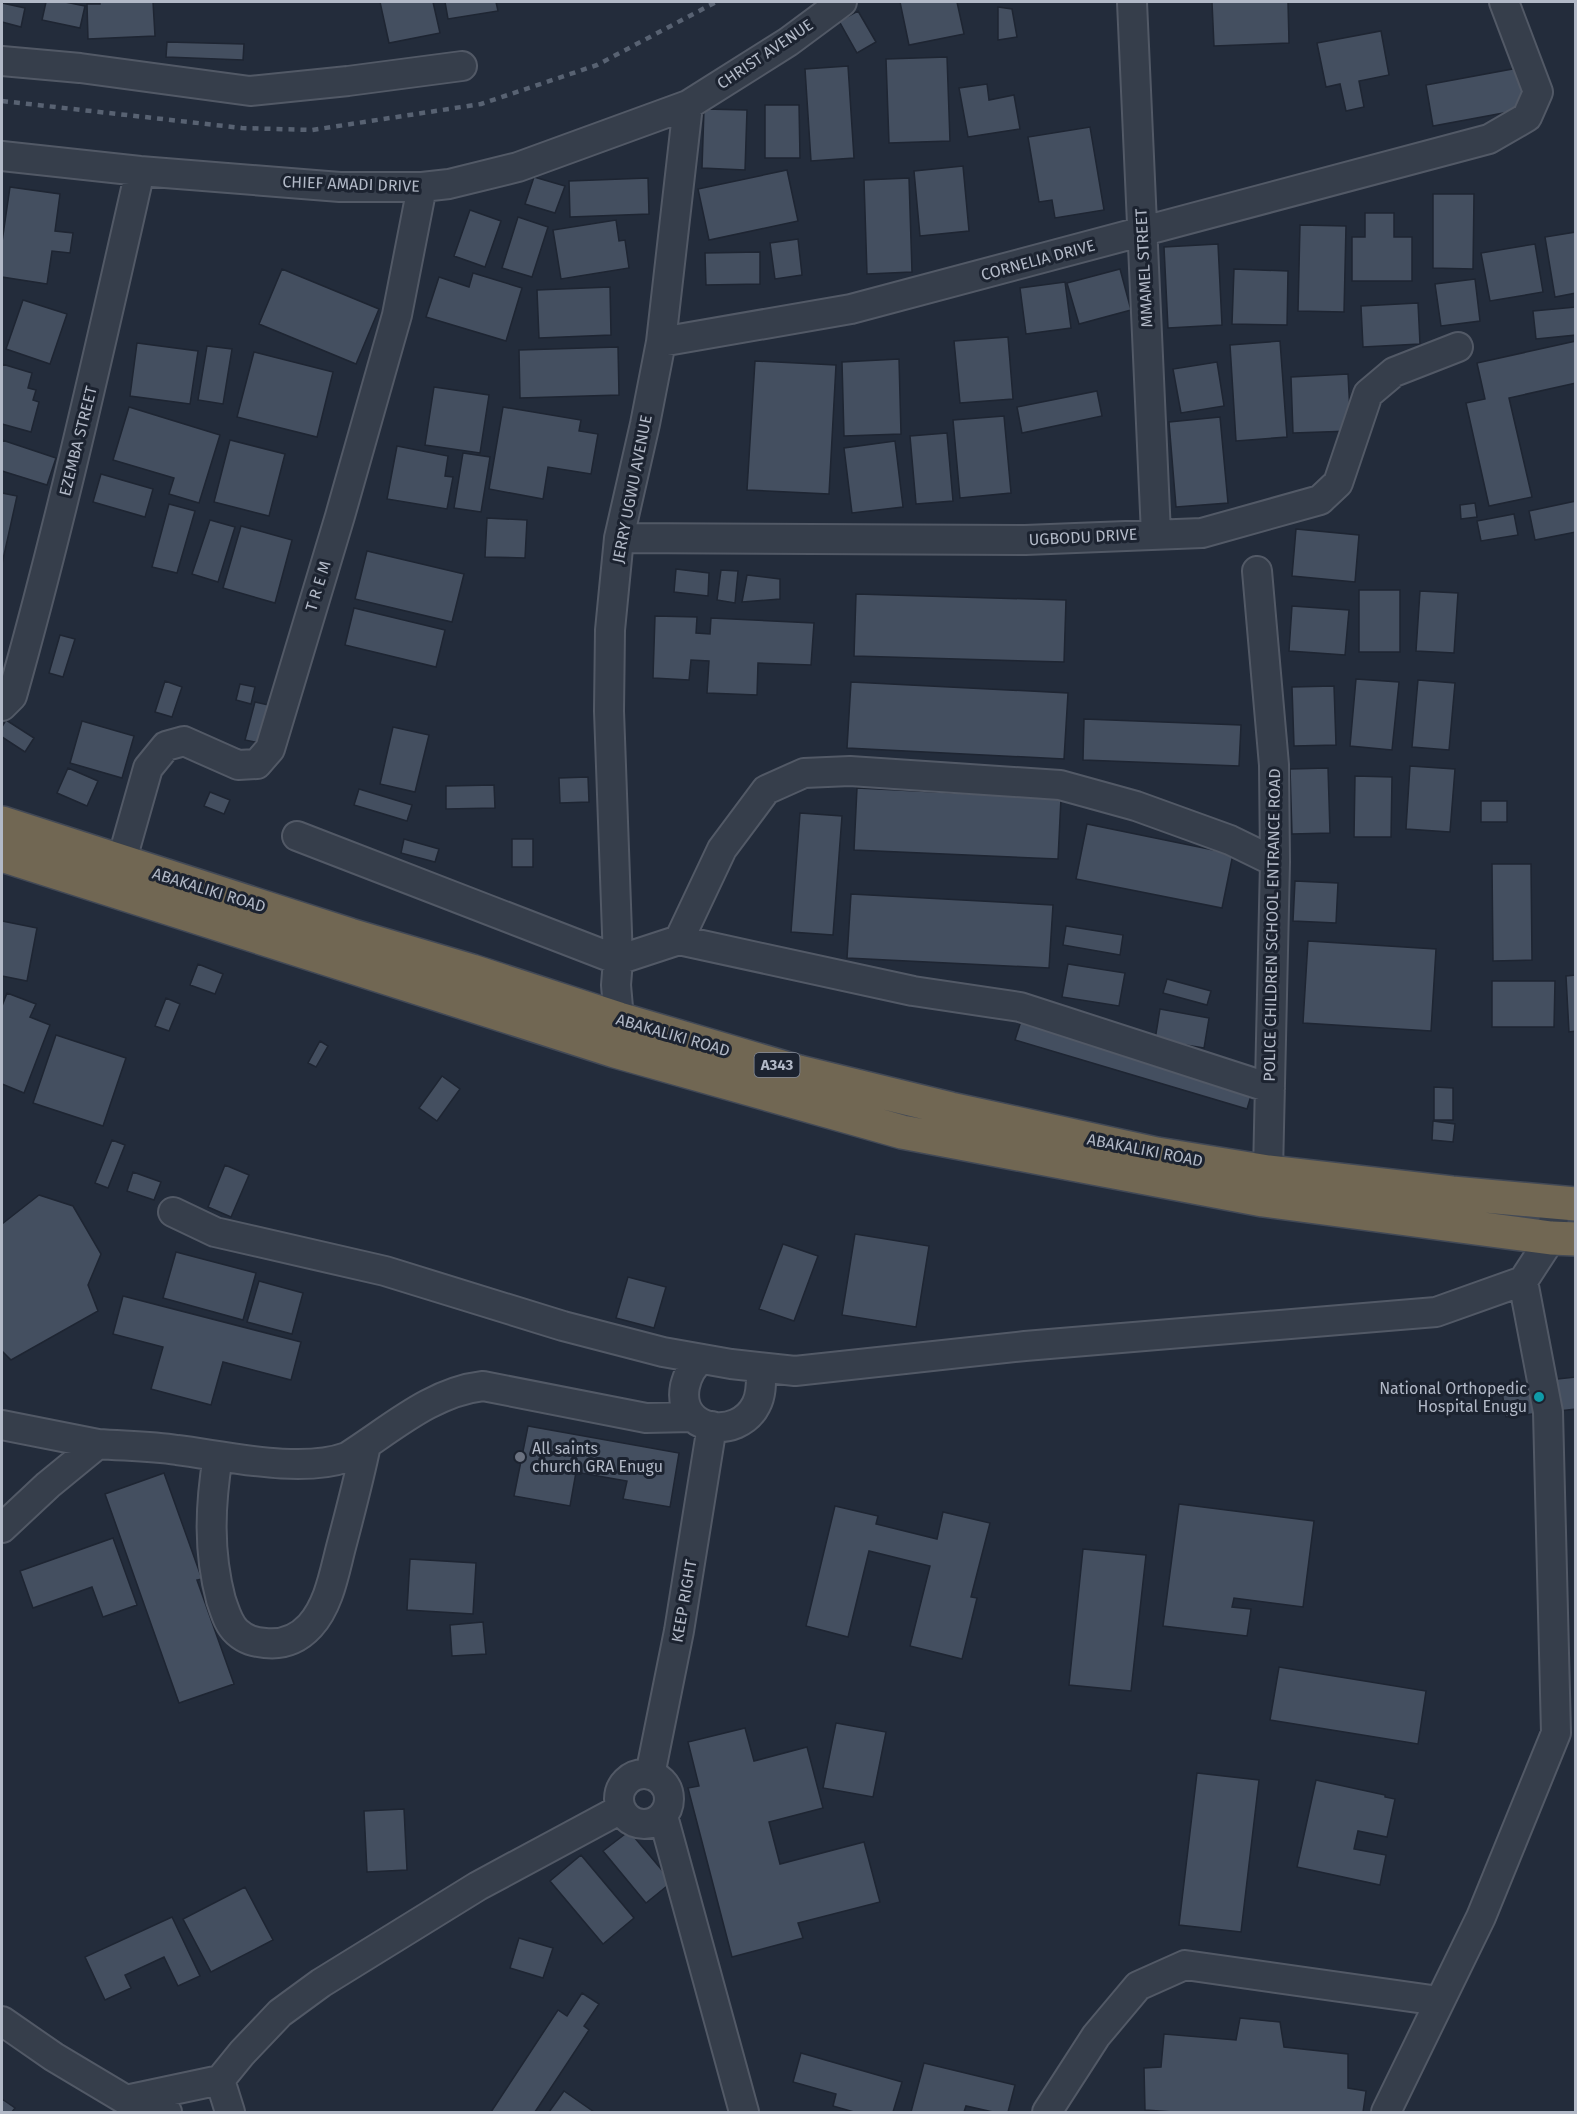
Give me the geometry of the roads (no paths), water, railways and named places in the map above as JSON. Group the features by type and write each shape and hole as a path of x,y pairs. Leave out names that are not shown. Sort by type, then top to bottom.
{"highway":[{"name":"ABAKALIKI ROAD","path":"2,823 121,863 472,971 619,1019 799,1072 951,1109 1157,1154 1268,1172 1452,1193 1566,1203"},
{"name":"ABAKALIKI ROAD","path":"2,855 615,1051 902,1132 1263,1200 1563,1239"}],"street":[{"name":"CHRIST AVENUE","path":"688,105 788,42 842,2"},
{"name":"MMAMEL STREET","path":"1132,2 1156,534"},
{"name":"CORNELIA DRIVE","path":"661,342 851,309 1489,139 1527,117 1538,92 1504,2"},
{"path":"2,61 80,68 250,91 462,66"},
{"name":"CHIEF AMADI DRIVE","path":"2,156 140,171 340,187 422,187 448,184 518,167 688,105"},
{"name":"JERRY UGWU AVENUE","path":"619,1019 616,985 618,960 609,711 610,630 619,538 661,342 688,105"},
{"name":"EZEMBA STREET","path":"2,706 12,696 37,607 93,381 140,171"},
{"name":"T R E M","path":"121,863 148,768 166,746 184,741 238,765 257,764 270,749 397,315 422,187"},
{"name":"UGBODU DRIVE","path":"619,538 1025,540 1202,533 1320,500 1338,483 1368,394 1394,372 1458,347"},
{"name":"POLICE CHILDREN SCHOOL ENTRANCE ROAD","path":"1257,571 1274,765 1275,862 1268,1172"},
{"path":"679,940 722,849 766,789 804,773 850,771 1060,785 1136,806 1230,840 1275,862"},
{"path":"297,836 618,960 679,940 913,991 1020,1007 1270,1088"},
{"path":"173,1212 215,1232 385,1271 563,1326 663,1352 761,1368 795,1371 1025,1346 1436,1312 1523,1281 1563,1239 1566,1203"},
{"path":"1386,2112 1481,1917 1556,1734 1548,1412 1523,1281"},
{"path":"701,1359 689,1371 684,1389 685,1405 702,1422"},
{"path":"2,1425 98,1444 175,1449 218,1456 312,1464 339,1460 366,1445 414,1411 464,1388 483,1386 646,1418 702,1422 724,1428 735,1425 748,1416 757,1405 761,1390 761,1368"},
{"name":"KEEP RIGHT","path":"650,1775 680,1631 702,1422"},
{"path":"2,1528 48,1485 98,1444"},
{"path":"218,1456 211,1510 211,1543 218,1588 226,1616 235,1631 249,1641 274,1644 296,1639 311,1626 328,1596 366,1445"},
{"path":"641,1774 650,1775 660,1779 667,1787 670,1797 668,1807 663,1816 652,1823 640,1824 628,1820 621,1809 620,1791 625,1783 641,1774"},
{"path":"126,2100 220,2080 280,2013 321,1983 478,1886 621,1809"},
{"path":"663,1816 744,2112"},
{"path":"1047,2112 1096,2036 1138,1986 1185,1965 1439,2001"},
{"path":"2,2021 54,2057 126,2100 167,2112"},
{"path":"220,2080 230,2112"}],"railway":[{"path":"2,101 242,128 312,130 481,104 597,65 716,2"}],"place":[{"name":"National Orthopedic Hospital Enugu","path":"1539,1397"},
{"name":"All saints church GRA Enugu","path":"520,1457"}]}
